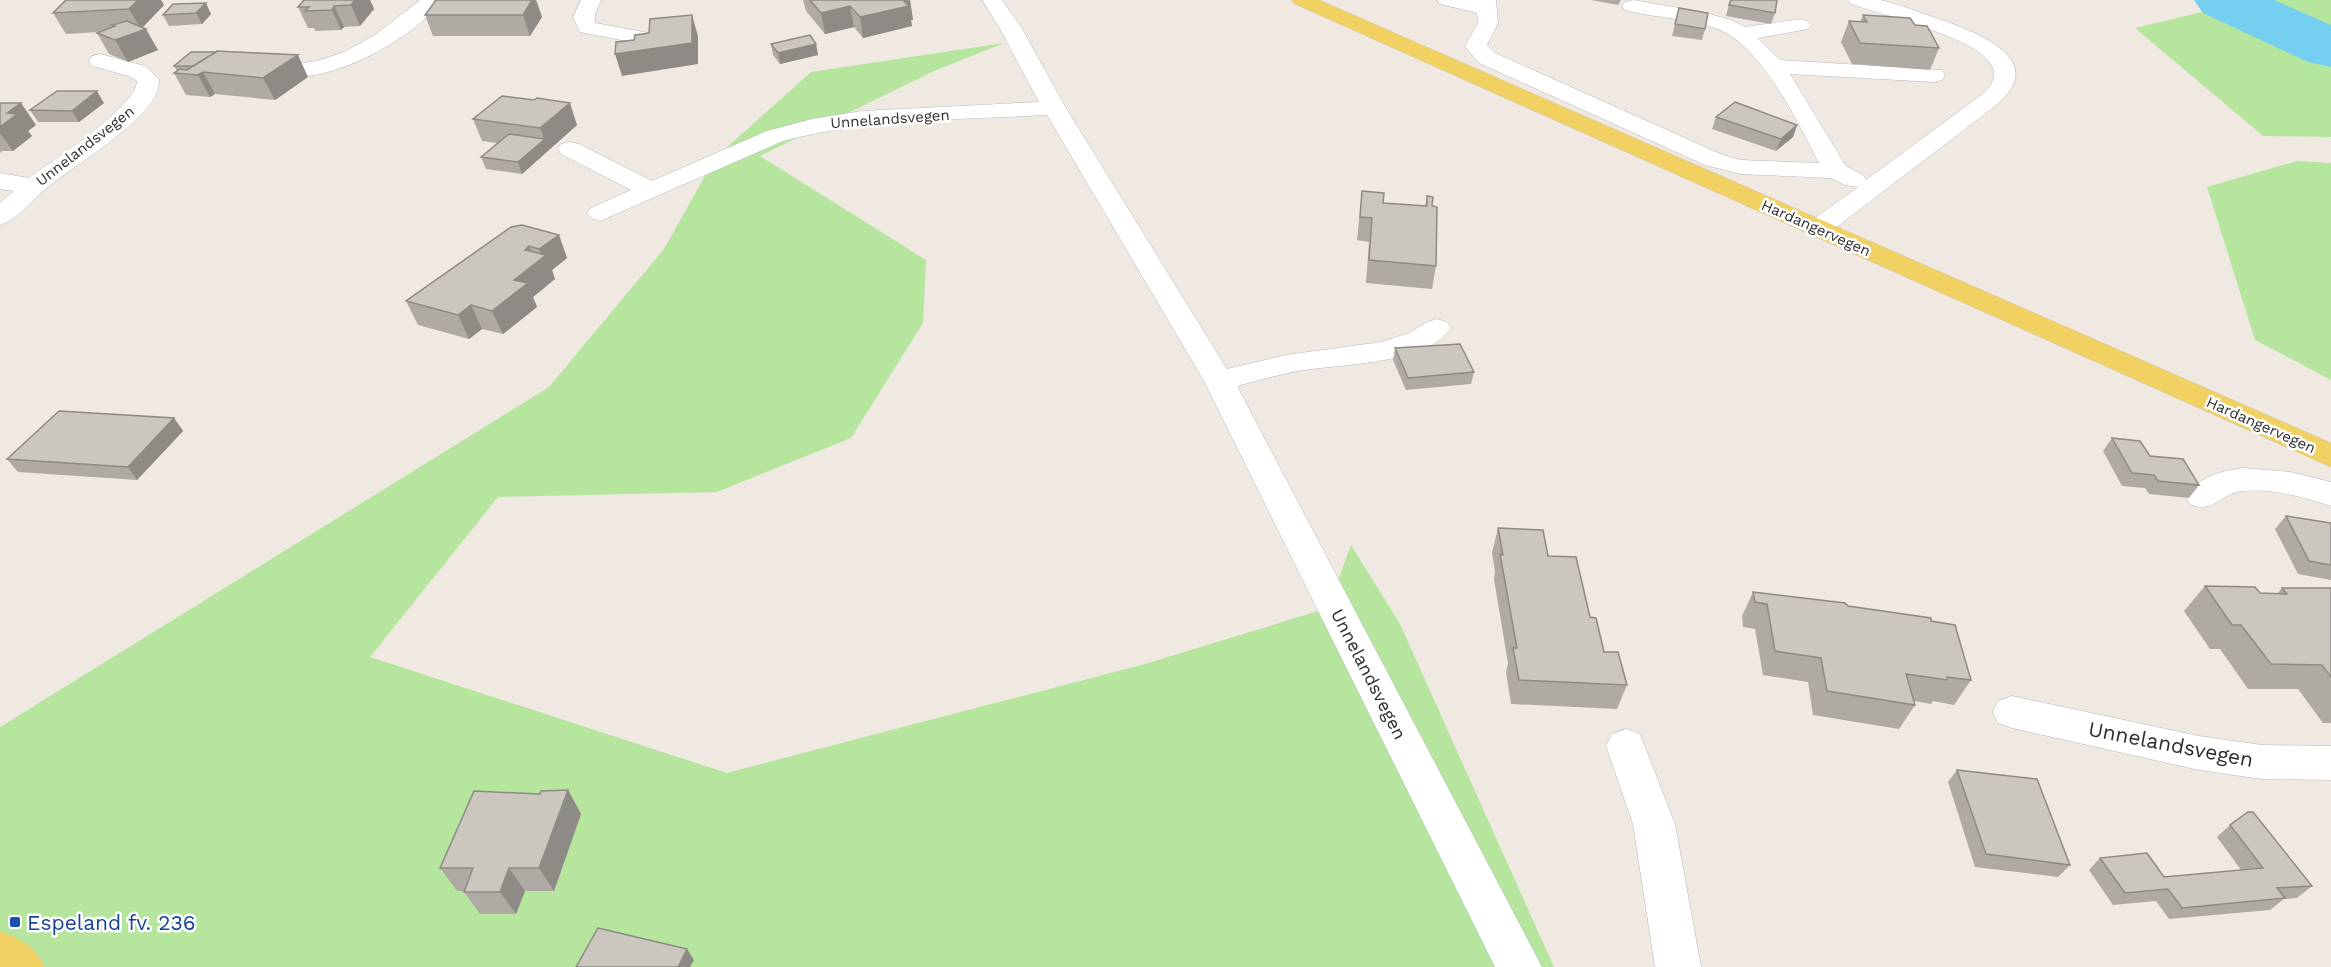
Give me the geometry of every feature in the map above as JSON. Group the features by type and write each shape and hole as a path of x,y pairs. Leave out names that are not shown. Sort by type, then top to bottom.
{"main road":[{"name":"Hardangervegen","path":"1302,0 2331,456"},
{"path":"0,953 21,967"}],"street":[{"path":"591,0 583,16 583,22 587,28 652,40"},
{"name":"Unnelandsvegen","path":"992,0 1010,27 1054,108 1219,381 1519,967"},
{"path":"1447,0 1487,4 1488,23 1476,46 1487,58 1714,160 1752,168 1836,171 1872,189"},
{"path":"1817,229 1996,93 2004,84 2006,74 2002,63 1982,45 1960,34 1858,0"},
{"path":"393,8 430,2"},
{"path":"296,70 320,68 355,57 390,35 430,2"},
{"path":"1632,6 1702,18 1724,24 1742,34 1774,66 1836,171"},
{"path":"1742,34 1801,26"},
{"name":"Unnelandsvegen","path":"0,217 34,186 113,127 139,104 148,89 148,80 137,71 100,60"},
{"path":"1774,66 1934,75"},
{"name":"Unnelandsvegen","path":"600,213 775,136 836,121 1054,108"},
{"path":"570,149 650,190"},
{"path":"0,181 34,186"},
{"path":"1219,381 1286,364 1394,350 1418,341 1437,328"},
{"path":"2203,497 2215,486 2232,480 2269,480 2306,486 2331,494"},
{"name":"Unnelandsvegen","path":"2012,712 2199,753 2262,762 2331,763"},
{"path":"1626,746 1654,824 1678,967"}],"green space":[{"path":"2198,0 2331,0 2331,137 2263,136 2135,28 2202,12"},
{"path":"1004,43 934,71 760,156 926,260 923,323 851,438 717,492 498,497 370,657 727,773 1145,664 1328,608 1351,545 1400,624 1554,967 0,967 0,727 549,387 664,249 715,158 811,72"},
{"path":"2297,161 2331,163 2331,380 2255,340 2207,187"}],"building":[{"path":"66,0 138,0 129,9 53,13"},
{"path":"304,0 355,0 351,5 334,6 332,10 305,11 309,7 298,7"},
{"path":"436,0 532,0 523,15 425,15"},
{"path":"810,0 907,0 904,1 909,6 860,17 850,6 821,13"},
{"path":"1731,0 1777,0 1775,13 1729,5"},
{"path":"206,3 196,13 163,15 173,4"},
{"path":"1679,8 1708,13 1705,29 1675,24"},
{"path":"692,15 692,43 615,54 616,42 634,40 635,35 649,33 650,19"},
{"path":"1863,15 1910,18 1915,25 1927,26 1939,48 1860,43 1849,21 1867,22"},
{"path":"127,21 146,29 115,40 97,33 115,26 112,25"},
{"path":"810,35 816,44 778,53 771,44"},
{"path":"217,51 298,55 263,78 203,72 198,75 174,73 180,69 187,70"},
{"path":"191,52 216,52 193,66 174,66"},
{"path":"57,91 97,91 72,111 30,110"},
{"path":"502,96 570,103 540,128 473,119"},
{"path":"1735,102 1797,125 1781,139 1716,117"},
{"path":"0,103 21,103 7,113 17,114 0,127"},
{"path":"509,134 545,139 518,162 481,157"},
{"path":"1362,191 1384,193 1383,203 1427,206 1427,196 1433,197 1432,206 1437,207 1436,266 1369,260 1372,218 1360,217"},
{"path":"522,225 559,235 539,249 529,246 525,250 546,255 514,280 528,283 492,311 471,305 458,315 406,301 511,227"},
{"path":"1460,344 1474,372 1408,378 1395,348"},
{"path":"59,411 174,418 128,467 7,459"},
{"path":"2112,438 2140,441 2150,456 2183,459 2199,485 2158,481 2154,475 2132,473"},
{"path":"2286,516 2331,523 2331,565 2309,561"},
{"path":"1498,528 1543,530 1548,556 1576,557 1590,617 1596,618 1604,652 1618,652 1627,685 1519,680 1513,648 1517,648 1500,554 1503,555"},
{"path":"2205,586 2255,587 2260,593 2287,594 2282,588 2331,588 2331,677 2322,665 2271,664 2241,625 2232,625"},
{"path":"1753,592 1845,603 1848,606 1931,618 1931,621 1955,625 1971,680 1947,677 1947,680 1906,674 1915,705 1827,691 1821,658 1775,651 1767,604 1755,602"},
{"path":"1957,770 2037,779 2070,865 1986,854"},
{"path":"568,790 539,868 509,868 500,892 464,892 473,868 440,868 474,791 540,794 541,791"},
{"path":"2248,812 2253,812 2312,886 2277,888 2285,898 2182,908 2168,889 2125,893 2100,858 2147,853 2164,877 2263,868 2230,825"},
{"path":"598,928 687,949 678,967 576,967"}],"waterway":[{"path":"2224,0 2331,48"}],"place":[{"name":"Espeland fv. 236","path":"15,922"}]}
